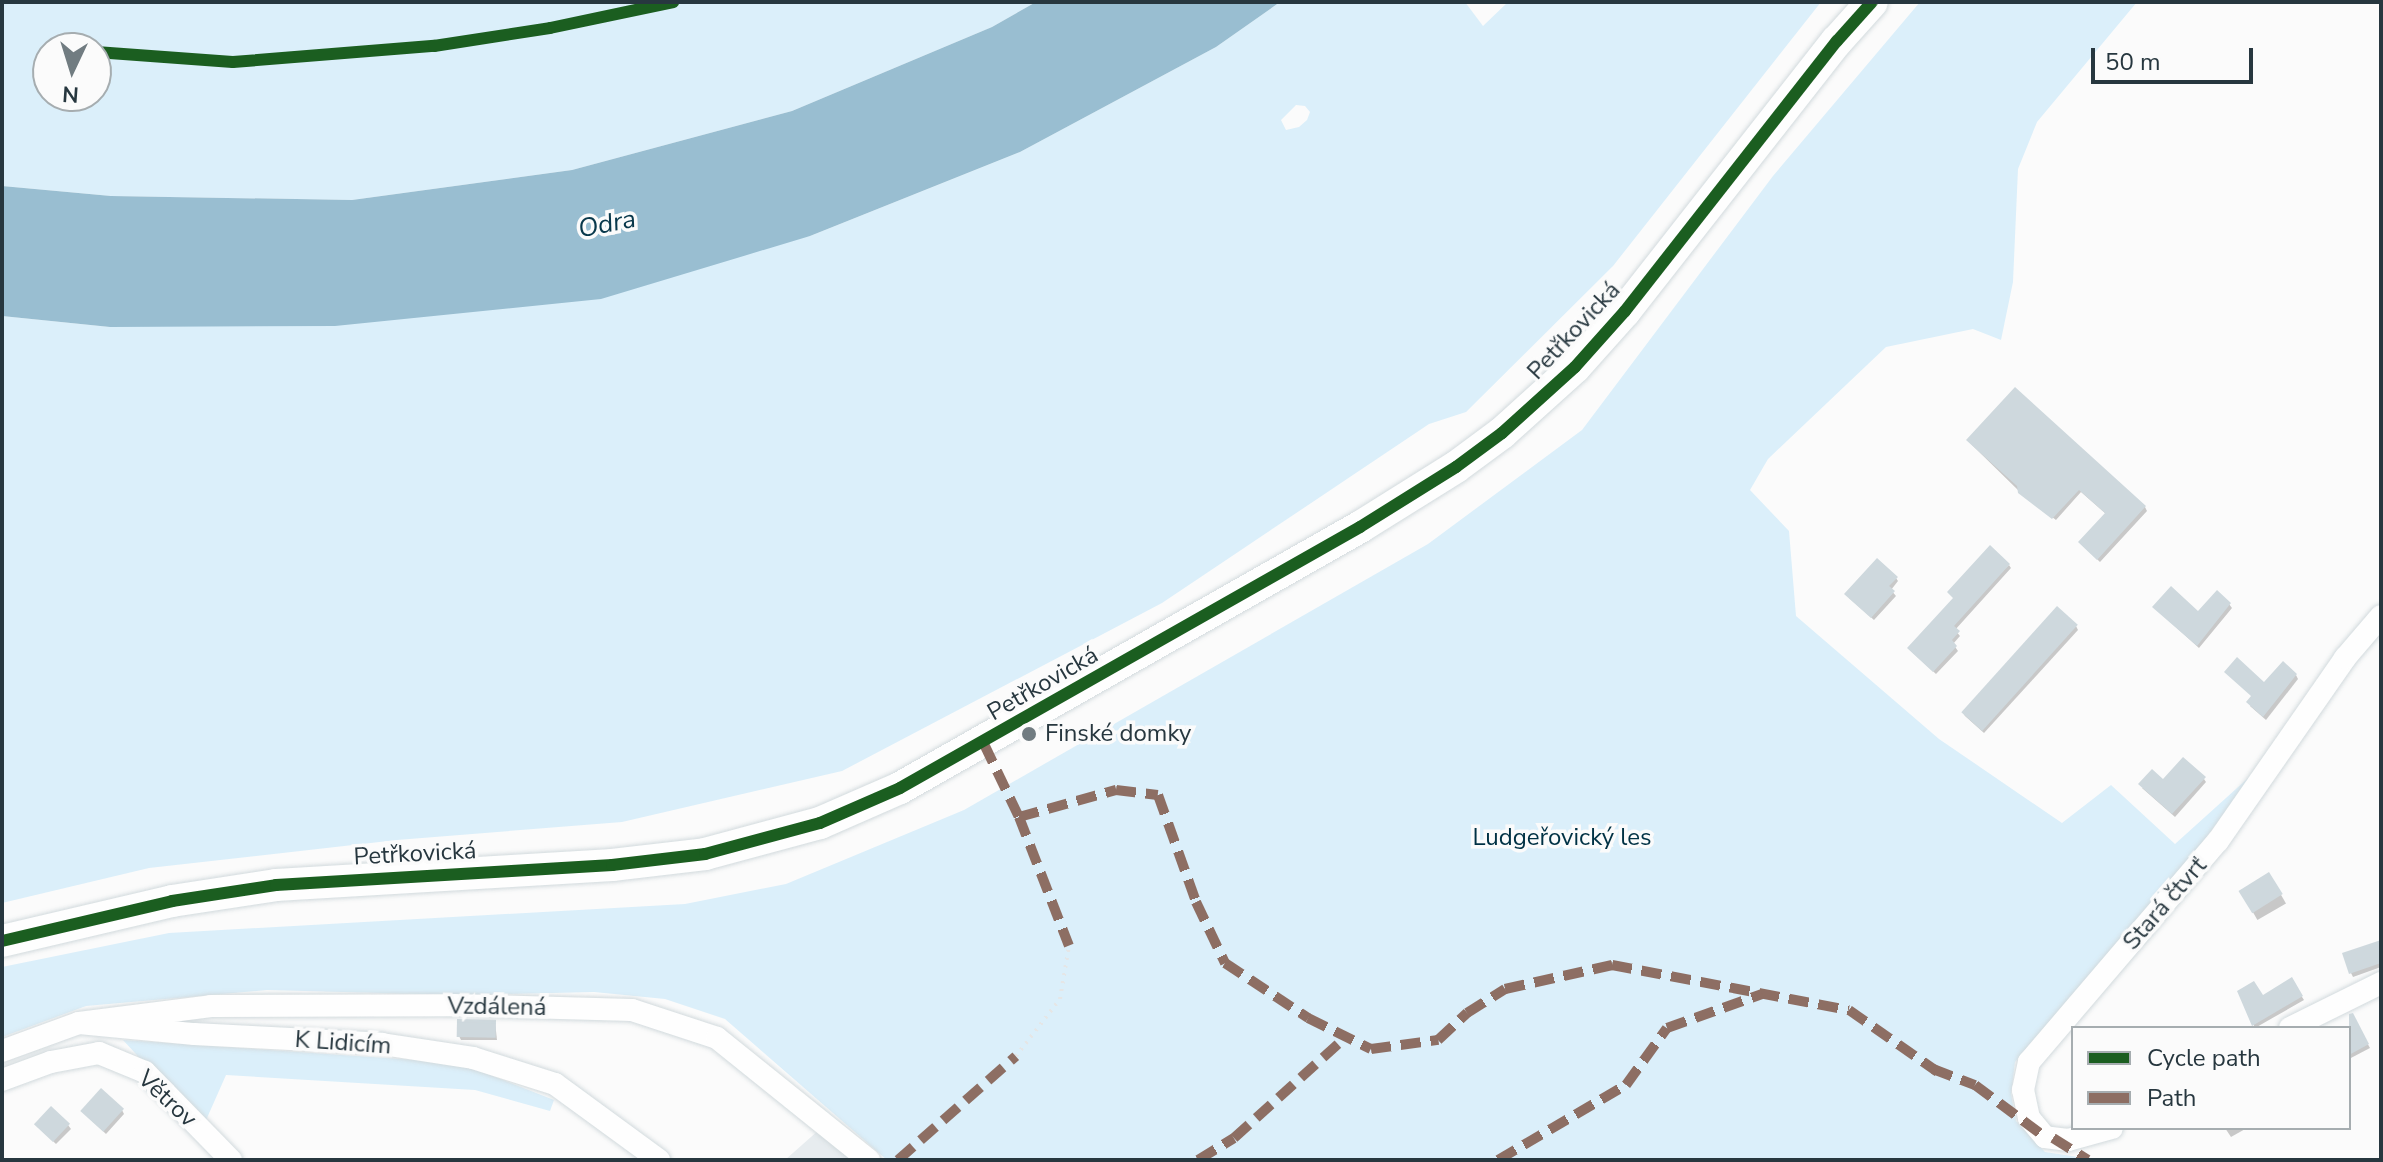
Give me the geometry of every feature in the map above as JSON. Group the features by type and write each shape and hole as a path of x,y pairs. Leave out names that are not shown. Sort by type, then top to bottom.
{"street":[{"name":"Petřkovická","path":"2,941 172,901 276,885 599,866 705,854 820,823 900,788 1360,527 1449,472 1502,433 1575,367 1625,311 1837,41 1872,2"},
{"name":"Stará čtvrť","path":"2105,1130 2068,1140 2045,1137 2029,1118 2023,1090 2029,1062 2218,841 2345,658 2381,616"},
{"path":"2294,1026 2381,983"},
{"name":"Vzdálená","path":"79,1023 211,1006 453,1005 632,1010 717,1038 869,1160"},
{"name":"K Lidicím","path":"2,1051 79,1023 194,1034 382,1044 473,1058 555,1084 659,1160"},
{"name":"Větrov","path":"2,1080 51,1062 99,1053 145,1072 231,1160"}],"path":[{"path":"1016,1056 1060,999 1069,946"}],"shaded area":[{"path":"820,1129 858,1160 785,1160"}],"green space":[{"path":"2,2 1036,2 992,27 792,111 572,170 352,200 111,196 2,186"},
{"path":"1280,2 1465,2 1483,26 1508,2 1821,2 1613,266 1466,412 1429,424 1162,603 842,771 622,822 397,840 149,868 2,903 2,316 110,327 810,236 1020,152 1216,47","holes":["1296,105 1305,106 1310,112 1307,120 1299,127 1286,130 1281,120"]},
{"name":"Ludgeřovický les","path":"1920,2 2137,2 2037,122 2018,169 2013,282 2001,340 1973,329 1886,347 1768,459 1750,490 1789,531 1796,616 1939,739 2062,823 2111,785 2175,844 2257,770 2171,884 2015,1062 2011,1094 2016,1121 2045,1152 2098,1160 887,1160 725,1019 665,999 594,992 457,995 267,990 86,1006 2,1037 2,967 169,933 685,904 786,884 964,810 1428,544 1582,430 1773,176"},
{"path":"123,1040 459,1063 554,1100 550,1111 475,1090 226,1075 203,1127"}],"water":[{"name":"Odra","path":"1036,2 1280,2 1216,47 1020,152 810,236 601,299 335,326 110,327 2,316 2,186 111,196 352,200 572,170 792,111 992,27"}],"building":[{"path":"2015,387 2146,506 2097,560 2078,542 2105,513 2079,490 2052,519 2018,493 2017,486 1966,440"},
{"path":"1990,545 2010,564 1954,626 1960,631 1952,640 1957,646 1933,672 1907,648 1953,598 1947,592"},
{"path":"1877,558 1898,577 1889,586 1895,591 1871,618 1844,594"},
{"path":"2171,586 2198,611 2217,590 2231,603 2197,646 2152,607"},
{"path":"2057,606 2078,625 1982,731 1961,712"},
{"path":"2237,657 2264,682 2283,661 2297,674 2263,717 2246,702 2251,696 2224,672"},
{"path":"2183,757 2206,777 2172,814 2138,784 2152,769 2163,779"},
{"path":"2269,872 2283,894 2252,913 2238,891"},
{"path":"2381,940 2381,963 2349,974 2342,953"},
{"path":"2292,977 2303,996 2252,1026 2237,991 2254,981 2263,995"},
{"path":"2353,1013 2369,1044 2351,1054 2351,1026 2349,1014"},
{"path":"457,1019 496,1020 496,1038 457,1037"},
{"path":"101,1088 124,1109 103,1132 80,1111"},
{"path":"51,1106 70,1124 53,1142 34,1124"}],"marked path":[{"path":"984,744 1019,817 1069,946"},
{"path":"1019,817 1116,790 1158,795 1196,902 1225,963 1308,1018 1371,1049 1438,1040 1467,1013 1505,989 1612,965 1849,1010 1938,1072"},
{"path":"1498,1160 1626,1085 1667,1028 1762,994"},
{"path":"1198,1160 1234,1138 1347,1036"},
{"path":"898,1160 1016,1056"},
{"path":"1933,1069 1975,1085 2045,1137"},
{"path":"2053,1138 2088,1160"}],"cycle path":[{"path":"112,53 233,62 434,46 550,28 673,2"},
{"path":"2,941 172,901 276,885 612,865 705,854 820,823 900,788 1360,527 1456,467 1502,433 1575,367 1625,311 1837,41 1872,2"}],"place":[{"name":"Finské domky","path":"1029,734"}]}
